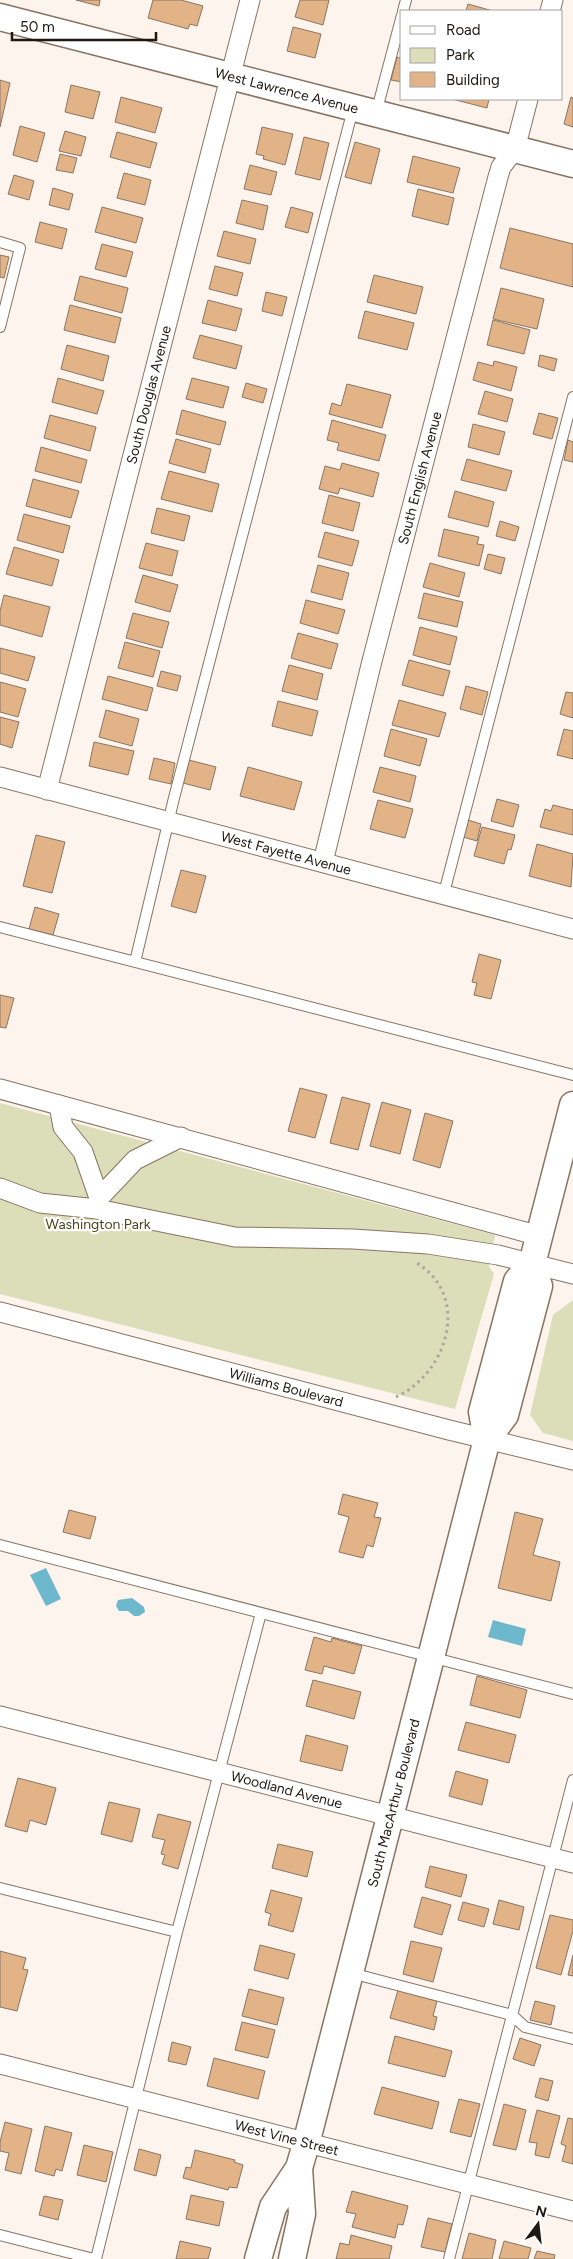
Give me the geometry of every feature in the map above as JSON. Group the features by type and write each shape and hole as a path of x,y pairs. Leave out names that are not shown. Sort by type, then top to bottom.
{"main road":[{"name":"West Lawrence Avenue","path":"0,17 573,164"},
{"path":"532,1264 573,1104"},
{"name":"South MacArthur Boulevard","path":"258,2259 273,2207 299,2168 306,2144 487,1439 505,1415 539,1286 532,1264"},
{"name":"South MacArthur Boulevard","path":"292,2259 302,2214 299,2168"}],"street":[{"name":"South Douglas Avenue","path":"47,790 250,0"},
{"name":"South English Avenue","path":"323,862 372,661 498,178 502,166 515,149 528,100"},
{"name":"West Fayette Avenue","path":"0,778 444,893 573,929"},
{"path":"0,1089 540,1236"},
{"path":"59,1105 63,1127 83,1152 98,1204"},
{"path":"98,1204 135,1160 181,1137"},
{"path":"0,1188 40,1203 98,1204 235,1237 353,1239 428,1244 498,1255 573,1274"},
{"name":"Williams Boulevard","path":"0,1312 573,1460"},
{"name":"Woodland Avenue","path":"0,1716 573,1863"},
{"name":"West Vine Street","path":"0,2064 573,2211"}],"lane":[{"path":"135,962 168,821 365,111 400,20"},
{"path":"0,242 20,248 0,327"},
{"path":"444,893 573,397"},
{"path":"0,927 573,1075"},
{"path":"0,1545 573,1694"},
{"path":"0,2235 95,2259 137,2099 177,1932 261,1613"},
{"path":"449,2259 470,2184 573,1780"},
{"path":"0,1888 177,1932"},
{"path":"351,1973 512,2015 525,2027 573,2039"}],"path":[{"path":"389,1400 409,1390 425,1377 443,1351 446,1337 447,1313 444,1293 423,1267 411,1260"}],"green space":[{"name":"Washington Park","path":"0,1103 495,1235 489,1267 494,1274 455,1409 0,1294"},
{"path":"573,1300 573,1441 543,1433 530,1415 553,1315"}],"water":[{"path":"46,1568 61,1599 46,1606 30,1575"},
{"path":"132,1598 144,1607 145,1612 139,1616 134,1616 128,1611 119,1611 116,1606 118,1600"},
{"path":"493,1620 526,1629 522,1646 488,1637"}],"building":[{"path":"76,0 100,0 99,6"},
{"path":"153,0 181,0 203,6 197,26 190,24 188,29 148,18"},
{"path":"300,0 329,0 323,25 295,17"},
{"path":"468,4 489,10 466,10"},
{"path":"293,27 321,34 315,58 287,51"},
{"path":"397,57 400,58 400,82 391,80"},
{"path":"0,80 10,83 0,127"},
{"path":"71,85 100,92 93,119 65,112"},
{"path":"121,97 162,108 155,133 115,122"},
{"path":"571,97 573,98 573,127 564,124"},
{"path":"456,100 489,100 487,108"},
{"path":"20,126 45,133 37,162 13,155"},
{"path":"262,127 293,134 285,165 263,159 264,156 256,154"},
{"path":"65,131 86,137 81,156 59,151"},
{"path":"117,132 157,143 150,168 110,157"},
{"path":"304,137 329,143 320,180 295,174"},
{"path":"355,142 380,149 371,184 345,177"},
{"path":"60,154 77,158 73,173 56,170"},
{"path":"413,156 460,168 453,193 407,182"},
{"path":"250,165 277,172 271,195 244,189"},
{"path":"124,173 151,180 145,205 117,198"},
{"path":"14,175 34,181 29,200 8,194"},
{"path":"53,188 73,194 69,210 49,205"},
{"path":"418,189 454,198 448,225 412,216"},
{"path":"242,200 268,206 263,230 236,223"},
{"path":"102,207 143,218 136,243 95,232"},
{"path":"291,207 313,213 308,233 285,227"},
{"path":"40,222 67,229 62,249 35,242"},
{"path":"510,228 573,244 573,287 500,268"},
{"path":"224,231 256,239 250,264 217,256"},
{"path":"102,244 133,252 126,277 95,269"},
{"path":"0,255 9,257 4,278 0,277"},
{"path":"215,266 243,273 237,296 209,289"},
{"path":"374,275 423,287 416,314 367,302"},
{"path":"80,276 128,288 122,313 74,300"},
{"path":"501,288 544,299 537,329 493,319"},
{"path":"266,292 287,297 282,316 262,311"},
{"path":"208,300 242,309 236,331 202,323"},
{"path":"70,305 121,318 115,343 64,330"},
{"path":"365,311 414,323 407,350 358,338"},
{"path":"493,320 530,330 524,354 487,345"},
{"path":"200,335 242,346 236,369 193,358"},
{"path":"67,345 109,356 103,381 61,369"},
{"path":"540,355 557,359 554,371 538,366"},
{"path":"494,361 517,367 511,391 473,380 478,362 493,366"},
{"path":"58,378 104,391 97,414 52,402"},
{"path":"192,378 229,387 223,408 186,399"},
{"path":"246,383 267,389 263,403 242,397"},
{"path":"347,384 391,395 382,428 329,414 332,403 341,406"},
{"path":"485,391 513,399 507,422 478,414"},
{"path":"182,410 226,422 220,445 176,434"},
{"path":"539,413 558,418 552,439 533,434"},
{"path":"50,415 96,427 90,451 44,438"},
{"path":"332,420 386,435 379,461 337,450 339,443 327,440"},
{"path":"473,424 505,432 499,455 468,447"},
{"path":"176,439 211,449 205,473 169,463"},
{"path":"568,440 573,442 573,462 564,460"},
{"path":"41,447 87,460 81,483 35,471"},
{"path":"467,459 512,471 506,491 461,480"},
{"path":"342,463 379,473 373,497 340,488 338,494 319,489 325,466 340,470"},
{"path":"169,471 219,484 212,512 161,499"},
{"path":"33,479 79,491 71,518 26,506"},
{"path":"455,491 494,502 488,527 448,517"},
{"path":"329,495 360,503 353,531 322,523"},
{"path":"157,508 190,516 184,541 151,533"},
{"path":"24,514 70,526 63,553 17,540"},
{"path":"500,521 519,527 515,541 496,536"},
{"path":"444,529 479,537 477,544 484,545 479,566 438,556"},
{"path":"325,532 359,541 352,566 318,557"},
{"path":"146,543 178,551 172,576 139,568"},
{"path":"14,547 59,560 52,586 6,574"},
{"path":"488,554 505,558 501,574 484,569"},
{"path":"430,563 465,573 459,597 423,587"},
{"path":"318,565 349,573 342,600 311,592"},
{"path":"143,575 178,585 170,612 135,602"},
{"path":"424,593 463,602 457,627 418,618"},
{"path":"4,595 50,607 42,637 0,625 0,611"},
{"path":"306,600 345,610 338,634 300,623"},
{"path":"133,613 169,622 162,648 126,638"},
{"path":"420,627 457,637 450,665 413,655"},
{"path":"298,633 338,644 331,669 291,658"},
{"path":"125,642 160,651 153,677 118,668"},
{"path":"0,648 35,657 28,681 0,673"},
{"path":"409,660 450,671 443,696 402,685"},
{"path":"289,665 323,674 317,700 282,691"},
{"path":"161,671 181,676 177,691 157,686"},
{"path":"108,676 153,688 147,711 102,699"},
{"path":"0,682 26,689 18,717 0,712"},
{"path":"466,686 488,692 482,715 460,709"},
{"path":"566,692 573,693 573,718 560,714"},
{"path":"399,700 446,713 439,737 392,725"},
{"path":"278,701 318,711 312,736 272,726"},
{"path":"106,710 139,719 132,746 99,737"},
{"path":"0,717 19,722 12,748 0,744"},
{"path":"391,729 427,739 420,766 384,756"},
{"path":"564,729 573,731 573,759 557,755"},
{"path":"94,742 134,751 128,775 89,766"},
{"path":"154,758 175,763 171,784 149,779"},
{"path":"189,760 216,767 210,790 183,783"},
{"path":"248,767 302,782 294,810 240,796"},
{"path":"380,767 416,776 410,802 373,792"},
{"path":"497,799 519,805 513,827 491,821"},
{"path":"378,800 413,809 405,838 370,829"},
{"path":"553,805 573,810 573,835 540,827 545,809 551,811"},
{"path":"468,820 481,824 477,841 463,837"},
{"path":"482,827 515,835 511,850 508,849 504,864 474,856"},
{"path":"36,835 65,842 52,893 23,886"},
{"path":"537,844 573,854 571,887 529,876"},
{"path":"181,870 206,876 196,913 171,906"},
{"path":"35,907 59,914 53,935 29,929"},
{"path":"479,954 501,960 491,999 474,995 477,983 472,982"},
{"path":"0,995 14,998 6,1028 0,1027"},
{"path":"300,1088 327,1095 315,1138 288,1131"},
{"path":"342,1097 370,1104 358,1150 330,1143"},
{"path":"382,1102 411,1110 400,1154 370,1146"},
{"path":"425,1113 453,1121 440,1168 413,1160"},
{"path":"343,1494 378,1503 374,1517 381,1518 373,1547 367,1545 363,1558 339,1552 349,1517 338,1514"},
{"path":"69,1510 96,1517 90,1539 63,1532"},
{"path":"515,1512 543,1519 533,1555 560,1562 551,1601 498,1588"},
{"path":"314,1637 331,1642 332,1638 362,1646 354,1674 324,1666 322,1674 305,1670"},
{"path":"477,1676 527,1690 520,1718 470,1705"},
{"path":"313,1680 361,1692 354,1719 306,1706"},
{"path":"466,1722 516,1735 509,1763 458,1750"},
{"path":"306,1735 348,1746 342,1771 300,1761"},
{"path":"456,1771 488,1780 482,1805 449,1796"},
{"path":"18,1778 56,1788 46,1825 30,1820 27,1832 5,1826"},
{"path":"109,1802 140,1809 132,1842 101,1834"},
{"path":"158,1814 191,1822 178,1869 162,1864 165,1855 161,1854 165,1840 152,1837"},
{"path":"278,1844 313,1852 307,1877 272,1868"},
{"path":"430,1866 467,1875 461,1897 425,1887"},
{"path":"271,1890 302,1898 293,1932 268,1925 271,1914 265,1912"},
{"path":"422,1897 451,1905 442,1935 414,1927"},
{"path":"499,1900 524,1907 519,1930 493,1924"},
{"path":"463,1902 489,1909 484,1927 458,1920"},
{"path":"550,1915 573,1920 573,1931 561,1975 536,1968"},
{"path":"411,1941 442,1948 433,1982 403,1974"},
{"path":"260,1945 295,1954 288,1979 254,1970"},
{"path":"0,1951 26,1958 23,1969 28,1970 17,2011 0,2007"},
{"path":"573,1955 573,1976 568,1975"},
{"path":"249,1989 284,1998 277,2025 242,2016"},
{"path":"398,1990 437,2001 433,2016 437,2017 434,2030 390,2018"},
{"path":"535,2001 555,2006 551,2025 530,2020"},
{"path":"242,2022 275,2030 268,2058 235,2050"},
{"path":"395,2036 452,2051 445,2077 388,2063"},
{"path":"520,2038 541,2045 534,2066 513,2059"},
{"path":"172,2042 191,2047 186,2065 168,2061"},
{"path":"214,2058 265,2071 258,2099 207,2086"},
{"path":"540,2078 553,2081 548,2101 535,2097"},
{"path":"382,2087 439,2102 432,2129 374,2114"},
{"path":"459,2099 480,2104 471,2137 450,2132"},
{"path":"504,2104 526,2110 516,2150 493,2145"},
{"path":"537,2110 560,2116 549,2158 535,2155 537,2143 529,2142"},
{"path":"568,2118 573,2119 573,2164 562,2161 566,2146 561,2144"},
{"path":"5,2122 32,2129 21,2174 5,2170 9,2153 0,2151 0,2142"},
{"path":"45,2126 72,2133 62,2171 56,2169 54,2176 35,2171"},
{"path":"84,2145 113,2152 106,2182 77,2175"},
{"path":"139,2149 161,2155 156,2176 134,2170"},
{"path":"195,2150 235,2160 234,2162 243,2165 237,2188 229,2187 228,2190 183,2178 186,2167 191,2168"},
{"path":"352,2191 408,2206 403,2225 398,2224 395,2238 352,2227 356,2214 346,2212"},
{"path":"191,2195 224,2202 219,2226 186,2219"},
{"path":"44,2196 63,2200 58,2220 39,2215"},
{"path":"428,2218 452,2224 445,2252 421,2247"},
{"path":"469,2233 496,2240 492,2259 462,2259"},
{"path":"351,2235 392,2246 389,2259 336,2259 340,2243 349,2245"},
{"path":"180,2241 211,2248 208,2259 176,2259"},
{"path":"504,2241 531,2248 528,2259 499,2259"},
{"path":"537,2251 555,2255 554,2259 534,2259"}]}
